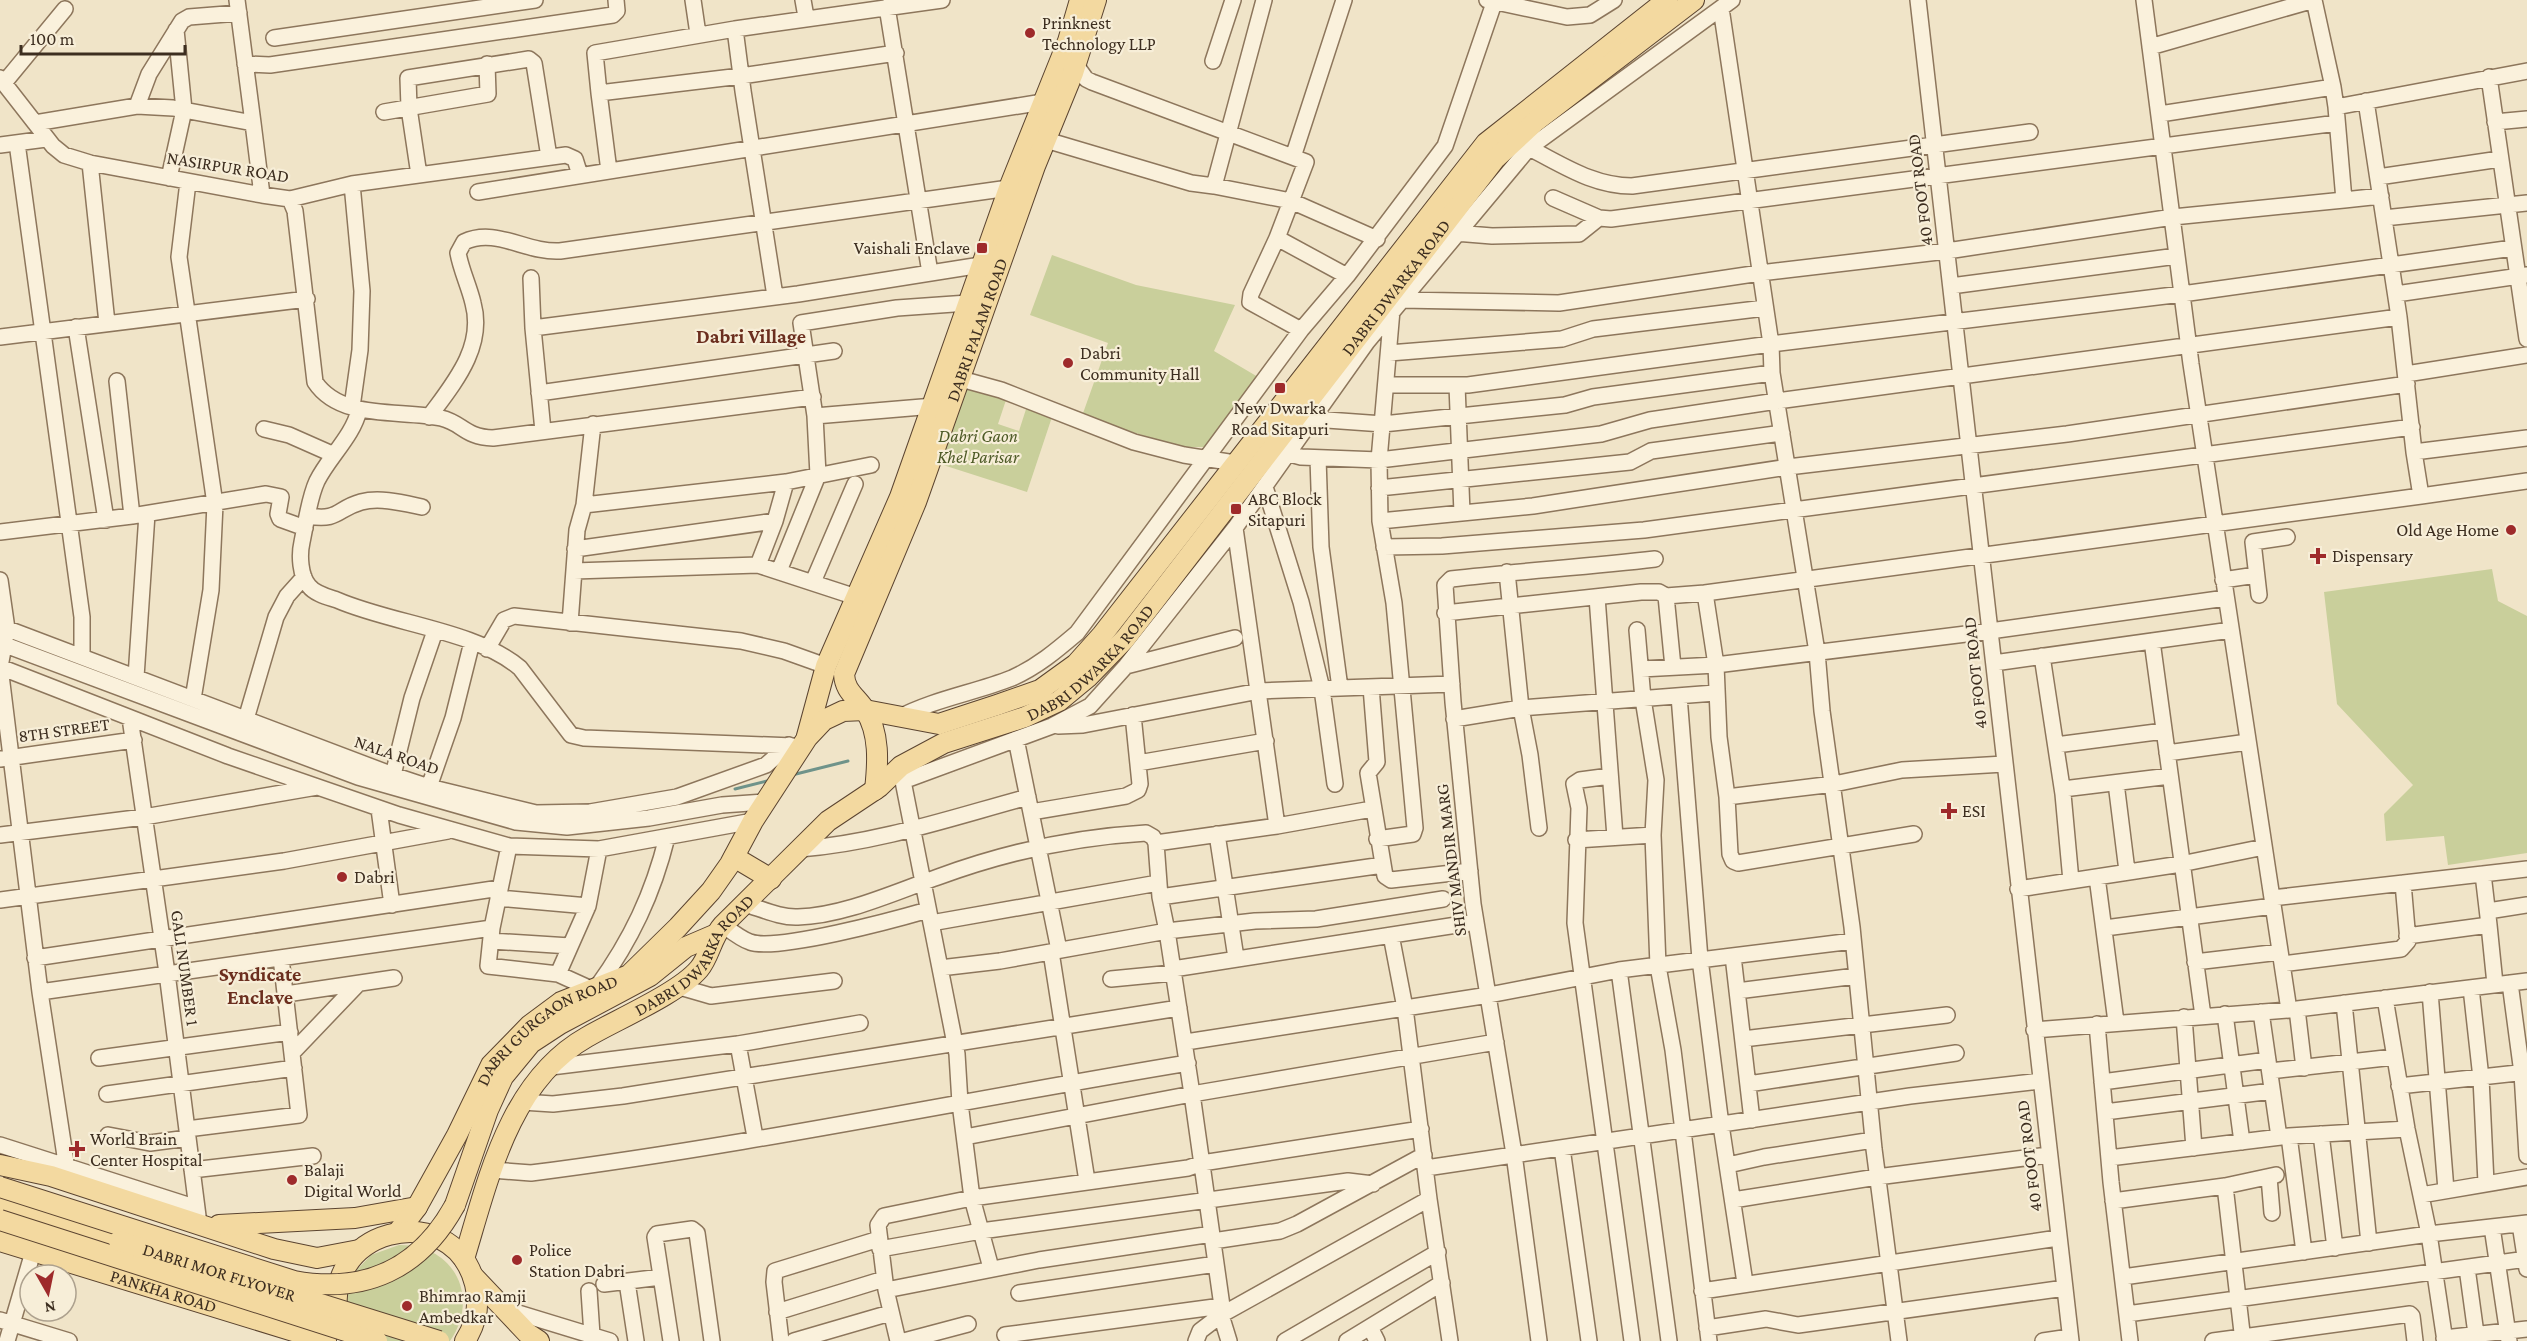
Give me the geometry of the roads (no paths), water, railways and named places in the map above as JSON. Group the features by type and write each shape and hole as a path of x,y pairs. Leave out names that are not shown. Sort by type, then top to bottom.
{"main road":[{"name":"DABRI PALAM ROAD","path":"799,746 826,666 900,496 934,406 953,376 968,303 1009,188 1068,41 1080,0"},
{"name":"DABRI PALAM ROAD","path":"875,790 879,762 874,732 865,710 844,686 844,674 899,545 953,376 1076,64 1096,0"},
{"name":"DABRI DWARKA ROAD","path":"799,746 824,720 843,711 865,710 939,724 1040,690 1076,664 1102,635 1486,143 1667,0"},
{"name":"DABRI DWARKA ROAD","path":"469,1267 492,1170 522,1102 550,1066 583,1039 680,987 701,968 718,930 828,821 902,773 944,742 1025,717 1059,701 1088,677 1125,639 1279,452 1495,159 1536,121 1694,0"},
{"name":"DABRI GURGAON ROAD","path":"398,1232 417,1207 457,1135 490,1065 530,1025 561,1002 629,975 711,891 734,857 799,746"},
{"path":"734,857 771,879"},
{"path":"0,1187 294,1281 336,1286 378,1276 416,1255 444,1224 472,1160 488,1110 503,1077 531,1043 560,1024 650,976 686,946 718,930"},
{"path":"0,1165 68,1174 200,1219 223,1232 274,1249 316,1258 359,1250"},
{"name":"DABRI MOR FLYOVER","path":"0,1202 439,1341"},
{"path":"200,1219 355,1218 417,1207"},
{"name":"DABRI MOR FLYOVER","path":"0,1220 377,1341"},
{"path":"195,1302 223,1232"},
{"path":"349,1341 341,1327 337,1300 343,1273 359,1250 377,1238 398,1232 424,1233 436,1238 469,1267 526,1333 539,1341"},
{"name":"PANKHA ROAD","path":"0,1241 326,1341"},
{"path":"465,1341 476,1318 478,1303 469,1267"}],"street":[{"path":"274,38 535,0"},
{"path":"245,64 270,65 613,15 617,11 616,0"},
{"path":"693,0 698,34"},
{"path":"803,0 806,17"},
{"path":"609,171 593,58 598,51 806,17 942,0"},
{"path":"1213,61 1233,0"},
{"path":"1214,186 1225,137 1264,0"},
{"path":"1293,157 1344,0"},
{"path":"898,718 920,706 1013,677 1044,660 1077,633 1301,330 1377,239 1445,146 1492,1 1527,4 1567,17 1590,15 1614,0"},
{"name":"40 FOOT ROAD","path":"1918,0 1936,176 1947,251 2048,1155 2071,1339"},
{"path":"2144,0 2204,455 2281,958 2304,1068"},
{"path":"2150,47 2314,0 2333,87 2344,200"},
{"path":"991,1269 972,1198 954,1041 929,916 925,882 902,773 1017,739 1052,726 1090,706 1126,666 1235,528 1265,487 1279,452 1313,419 1396,305 1529,148 1726,4"},
{"path":"1726,4 1744,172 1771,344 1772,373 1796,510 1817,652 1822,711 1834,784 1853,941 1873,1140 1899,1341"},
{"path":"137,106 149,74 182,21 189,17 238,7 262,195"},
{"path":"887,7 930,273"},
{"path":"2,80 66,9"},
{"path":"735,29 775,296"},
{"path":"169,178 184,110 176,30"},
{"path":"598,93 741,76 896,52"},
{"path":"419,175 406,82 408,78 487,64 529,59 534,63 549,157"},
{"path":"384,112 488,94 487,64"},
{"path":"1076,64 1086,80 1225,137 1306,162 1277,238 1250,299 1254,305 1301,330"},
{"path":"2336,107 2527,71"},
{"path":"2489,77 2513,248 2522,276 2527,339"},
{"name":"NASIRPUR ROAD","path":"2,80 46,139 64,155 90,163 262,195 290,198 352,184 549,157 571,156 580,175"},
{"path":"2160,114 2333,87"},
{"path":"2366,101 2396,294 2421,496"},
{"path":"478,192 1043,102"},
{"path":"35,123 137,106 184,110 253,123"},
{"path":"2495,122 2527,119"},
{"path":"1553,198 1599,218 1611,219 2337,123"},
{"path":"1529,148 1596,182 1613,186 1744,172 2030,132"},
{"path":"0,145 46,139"},
{"path":"1046,140 1191,183 1291,201 1377,239"},
{"path":"17,143 41,332 82,617 82,657"},
{"path":"2378,177 2500,159"},
{"path":"90,163 107,323"},
{"path":"188,182 180,244 185,312 215,504 211,590 193,699"},
{"path":"352,184 362,291 356,408 354,424 332,454 316,482 301,553 304,577 314,591 354,608 472,642 512,660 571,735 584,738 799,746"},
{"path":"429,417 460,376 476,332 474,304 458,253 464,242 478,235 549,252 1009,188"},
{"path":"1396,305 1559,303 1760,273 1947,251 2172,217 2380,196"},
{"path":"290,198 295,211 307,299 315,382 321,391 356,408 448,420 470,435 482,438 813,397"},
{"path":"2384,218 2527,203"},
{"path":"1455,233 1492,236 1580,234 1599,218"},
{"path":"1277,238 1347,276"},
{"path":"1386,385 1457,385 2182,294 2391,263 2513,248"},
{"path":"1951,286 2177,256"},
{"path":"533,328 775,296 981,265"},
{"path":"2396,294 2522,276"},
{"path":"531,278 533,328 543,431"},
{"path":"0,337 185,312 307,299"},
{"path":"779,571 818,475 813,397 800,327 803,322 897,308 968,303"},
{"path":"1377,839 1415,832 1394,603 1380,521 1379,460 1396,305"},
{"path":"1389,353 1562,339 1593,329 1765,308"},
{"path":"1279,452 1318,458 1379,460 1601,434 1650,420 1777,401 1961,378 2399,317"},
{"path":"76,327 106,520"},
{"path":"539,393 834,351"},
{"path":"1380,521 1533,507 1788,467 2198,414 2406,379 2527,355"},
{"path":"1313,419 1383,424 1459,417 1565,405 1593,397 1772,373"},
{"path":"953,376 1001,390 1134,442 1234,464"},
{"path":"117,381 140,515 136,677"},
{"path":"1457,385 1462,513"},
{"path":"815,416 934,406"},
{"path":"570,622 577,530 584,505 593,424"},
{"path":"1384,547 1442,546 1633,531 2412,427"},
{"path":"264,429 289,435 332,454"},
{"path":"1379,488 1630,462 1651,451 1782,433"},
{"path":"2414,452 2527,438"},
{"path":"1318,458 1321,547 1340,688"},
{"path":"584,505 786,482 871,465"},
{"path":"1445,613 1511,608 1650,591 1666,596 1705,593 2527,481"},
{"path":"758,565 775,521 786,482"},
{"path":"813,582 855,484"},
{"path":"1265,487 1293,572 1322,689 1335,784"},
{"path":"0,532 106,520 266,494 279,495 282,501 278,514 280,519 307,522 330,518 356,504 371,501 422,507"},
{"path":"575,549 775,521"},
{"path":"1235,528 1277,826"},
{"path":"2259,595 2253,542 2287,537"},
{"name":"SHIV MANDIR MARG","path":"1539,1341 1514,1154 1476,922 1454,719 1445,613 1446,582 1508,572 1574,569 1654,559"},
{"path":"574,572 758,565 856,597"},
{"path":"1508,572 1521,708 1530,755 1539,828"},
{"path":"2223,580 2256,575"},
{"path":"246,719 276,617 287,596 304,577"},
{"path":"0,580 3,636 0,667 6,758 20,832 40,992 68,1174"},
{"path":"1705,593 1716,665 1716,693 1727,797 1730,854 1733,861 1738,863 1914,834"},
{"path":"1666,596 1672,667"},
{"path":"1597,597 1615,837"},
{"path":"1641,669 1716,665 1990,631 2226,598"},
{"path":"487,649 508,616 741,641 826,666"},
{"path":"1637,630 1642,699 1656,780 1653,835 1658,966 1673,1050 1681,1131 1708,1335 1766,1319 1798,1325 1896,1314 2065,1288"},
{"path":"1994,663 2231,630"},
{"path":"399,815 412,698 435,631"},
{"path":"3,636 234,733 401,782 516,822 551,827 620,822 767,799"},
{"name":"NALA ROAD","path":"3,636 82,657 246,719 401,782 536,813 590,812 656,802 687,794 766,765 799,746"},
{"path":"1126,666 1235,638"},
{"path":"2152,641 2203,1016"},
{"path":"429,787 453,718 472,642"},
{"path":"2042,656 2063,789 2071,881"},
{"path":"0,667 228,756 379,809 509,846 599,849 753,821"},
{"path":"1052,726 1083,725 1259,691 1452,684"},
{"path":"1371,687 1377,762 1368,773 1372,809 1385,876 1391,880 1470,871"},
{"path":"1454,719 1521,708 1716,693"},
{"path":"1679,696 1700,960 1721,1125 1745,1283"},
{"path":"1031,812 1134,793 1140,784 1133,716"},
{"name":"GALI NUMBER 1","path":"130,718 200,1219"},
{"path":"2056,745 2164,731"},
{"path":"1017,739 1055,951 1063,1026 1087,1180"},
{"name":"8TH STREET","path":"6,758 134,740"},
{"path":"1138,763 1266,741"},
{"path":"2167,753 2248,742"},
{"path":"1727,797 1834,784 1902,770 2004,764"},
{"path":"1610,776 1580,780 1574,784 1579,808 1576,840 1575,923 1632,1341"},
{"path":"2063,789 2170,776"},
{"path":"2116,783 2127,871"},
{"path":"0,835 144,817 317,787"},
{"path":"800,849 829,847 914,828 1028,797"},
{"path":"379,809 392,905"},
{"path":"1156,843 1277,826 1372,809"},
{"path":"0,900 284,861 451,831"},
{"path":"745,904 788,916 801,917 874,900 1037,848 1146,833 1153,837 1156,843 1159,890 1186,1042 1222,1311 1229,1341"},
{"path":"1217,834 1236,958"},
{"path":"1576,840 1653,835"},
{"path":"509,846 491,935 488,966 558,974 594,988 624,948 647,902 658,875 667,837"},
{"path":"2018,889 2181,864 2264,847"},
{"path":"558,974 588,906 599,849"},
{"path":"718,930 750,942 772,944 929,916 1159,890 1225,888 1383,865"},
{"path":"2105,928 2403,883 2527,869"},
{"path":"2483,874 2488,918 2525,1073 2527,1156"},
{"path":"2097,877 2116,1022"},
{"path":"2195,962 2396,951 2406,946 2408,936 2403,883"},
{"path":"36,958 392,905 499,893 588,906"},
{"path":"940,968 1167,931 1231,924 1316,919 1443,899"},
{"path":"2408,936 2488,918 2527,905"},
{"path":"1111,979 1476,922"},
{"path":"40,992 281,958 491,935 570,946"},
{"path":"1391,935 1405,1008 1450,1341"},
{"path":"1186,1042 1489,995 1619,970 1853,941"},
{"path":"1733,956 1752,1120"},
{"path":"108,1135 150,1143 187,1133 299,1115 281,958"},
{"path":"1619,970 1669,1341"},
{"path":"1737,991 1856,976"},
{"path":"285,994 394,978"},
{"path":"680,987 711,996 834,981"},
{"path":"2034,1030 2293,1009 2527,981"},
{"path":"107,1094 181,1084 293,1060 357,985"},
{"path":"2471,987 2481,1078 2486,1183"},
{"path":"2430,992 2446,1190"},
{"path":"2385,998 2407,1129 2429,1234 2444,1340 2509,1336 2527,1329"},
{"path":"2344,1003 2359,1132 2368,1243"},
{"path":"522,1102 553,1104 582,1101 954,1041 1179,1008"},
{"path":"2261,1012 2272,1091 2284,1137 2304,1252"},
{"path":"2225,1014 2242,1142"},
{"path":"1743,1040 1947,1015"},
{"path":"2184,1017 2194,1148"},
{"path":"550,1066 738,1044 860,1023"},
{"path":"2097,1024 2113,1201 2130,1341"},
{"path":"99,1058 290,1032"},
{"path":"964,1137 1192,1094 1496,1041"},
{"path":"738,1044 755,1137"},
{"path":"1748,1084 1956,1053"},
{"path":"2102,1082 2232,1065 2304,1068 2394,1058"},
{"path":"492,1170 531,1173 755,1137 829,1128 1072,1082 1188,1063"},
{"path":"2399,1086 2525,1073"},
{"path":"777,1312 885,1285 1213,1237 1280,1231 1373,1184 1425,1161 1562,1148 1910,1096 2040,1081"},
{"path":"2104,1112 2272,1091"},
{"path":"945,1116 960,1103"},
{"path":"898,1341 885,1285 878,1225 885,1216 972,1198 1087,1180 1188,1168 1202,1163 1421,1129"},
{"path":"2109,1158 2284,1137 2407,1129"},
{"path":"2321,1134 2335,1248"},
{"path":"1728,1165 1764,1156 1873,1140"},
{"path":"0,1145 68,1174"},
{"path":"1562,1148 1589,1341"},
{"path":"1733,1200 1878,1177 2048,1155"},
{"path":"192,1170 313,1156"},
{"path":"2113,1201 2225,1186 2272,1176 2272,1214"},
{"path":"2421,1195 2527,1177"},
{"path":"781,1341 774,1282 776,1270 880,1244 1348,1181 1373,1184"},
{"path":"2225,1186 2243,1339"},
{"path":"1185,1341 1198,1336 1222,1311 1429,1199"},
{"path":"2123,1277 2524,1223 2527,1262 2497,1263 2127,1314"},
{"path":"2492,1227 2509,1336"},
{"path":"671,1341 656,1235 695,1230 712,1341"},
{"path":"1702,1291 2058,1238"},
{"path":"6,1341 6,1322 33,1252"},
{"path":"1285,1341 1438,1252"},
{"path":"1019,1293 1216,1264"},
{"path":"2467,1268 2476,1338"},
{"path":"604,1284 661,1277"},
{"path":"627,1282 636,1341"},
{"path":"1347,1341 1374,1334 1442,1283"},
{"path":"589,1291 592,1335"},
{"path":"505,1309 610,1341"},
{"path":"1005,1335 1079,1333 1222,1311"},
{"path":"794,1341 890,1313"},
{"path":"2213,1341 2243,1339 2410,1314 2415,1341"},
{"path":"6,1322 69,1341"},
{"path":"904,1341 968,1324"},
{"path":"2043,1341 2071,1339"}],"waterway":[{"path":"792,775 848,761"},
{"path":"735,789 771,780"}],"place":[{"name":"Prinknest Technology LLP","path":"1030,33"},
{"name":"Vaishali Enclave","path":"982,248"},
{"name":"Dabri Community Hall","path":"1068,363"},
{"name":"New Dwarka Road Sitapuri","path":"1280,388"},
{"name":"ABC Block Sitapuri","path":"1236,509"},
{"name":"Old Age Home","path":"2511,530"},
{"name":"Dispensary","path":"2318,556"},
{"name":"ESI","path":"1949,811"},
{"name":"Dabri","path":"342,877"},
{"name":"World Brain Center Hospital","path":"77,1149"},
{"name":"Balaji Digital World","path":"292,1180"},
{"name":"Police Station Dabri","path":"517,1260"},
{"name":"Bhimrao Ramji Ambedkar","path":"407,1306"}],"district":[{"name":"Dabri Village","path":"751,336"},
{"name":"Syndicate Enclave","path":"260,986"}],"park label":[{"name":"Dabri Gaon Khel Parisar","path":"978,446"}]}
